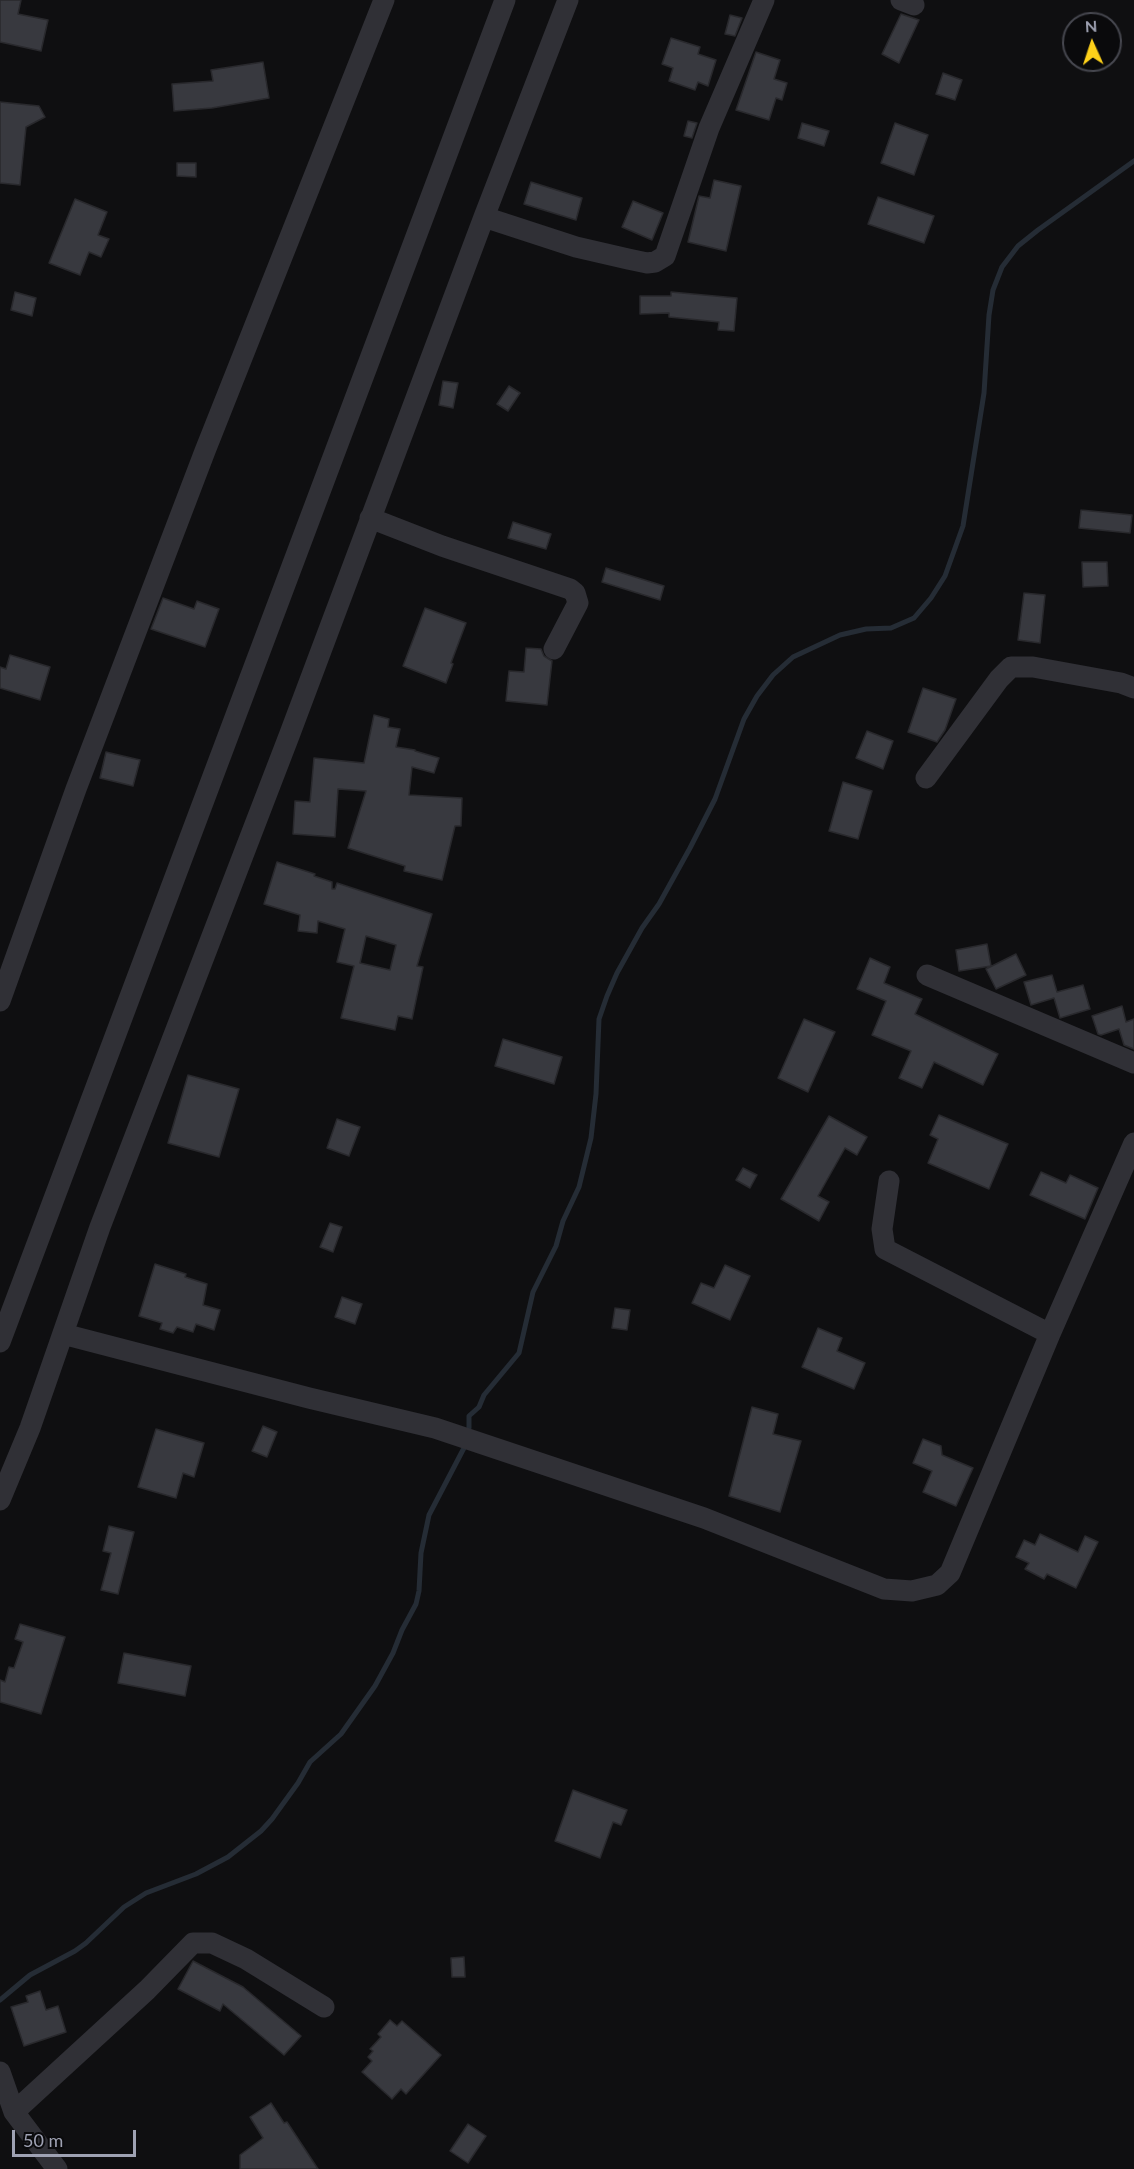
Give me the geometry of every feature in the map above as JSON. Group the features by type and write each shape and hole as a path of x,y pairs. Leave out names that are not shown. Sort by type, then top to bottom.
{"street":[{"path":"0,1001 76,789 200,462 384,0"},
{"path":"0,1342 505,0"},
{"path":"0,1500 30,1428 100,1227 568,0"},
{"path":"484,217 576,247 646,263 655,262 666,256 709,128 764,0"},
{"path":"370,518 442,546 570,589 575,593 578,603 554,649"},
{"path":"926,778 999,679 1011,667 1033,667 1134,687"},
{"path":"927,975 1134,1063"},
{"path":"63,1334 435,1428 704,1518 884,1589 912,1591 937,1585 950,1573 1050,1334 1134,1143"},
{"path":"889,1181 882,1229 885,1249 1050,1334"},
{"path":"14,2112 147,1990 193,1943 212,1943 246,1959 324,2007"},
{"path":"0,2072 14,2112 57,2169"}],"building":[{"path":"0,0 21,0 18,14 48,20 41,51 0,42"},
{"path":"901,14 919,20 899,63 882,54"},
{"path":"730,15 742,18 735,36 725,34"},
{"path":"671,38 700,47 698,54 716,60 708,86 698,82 695,90 669,81 673,68 662,64"},
{"path":"756,52 780,60 774,79 787,83 782,100 776,98 769,120 736,110"},
{"path":"263,62 269,98 212,108 174,111 172,84 213,81 211,70"},
{"path":"943,73 962,80 955,100 936,94"},
{"path":"0,102 39,106 45,117 26,127 20,185 0,183"},
{"path":"688,121 697,123 692,138 684,136"},
{"path":"802,123 829,131 824,146 798,138"},
{"path":"895,123 928,135 914,175 881,163"},
{"path":"177,163 196,163 196,177 177,176"},
{"path":"714,180 741,186 726,251 688,242 699,196 710,198"},
{"path":"531,182 582,198 576,220 524,204"},
{"path":"878,197 934,216 924,243 868,224"},
{"path":"75,199 107,212 98,235 109,239 101,257 89,252 80,275 49,263"},
{"path":"633,201 663,213 652,240 622,227"},
{"path":"15,292 36,298 32,316 11,310"},
{"path":"671,292 737,298 734,331 718,330 719,322 669,317 669,313 640,314 640,296 671,296"},
{"path":"443,381 458,383 453,408 439,405"},
{"path":"509,386 520,393 508,411 497,404"},
{"path":"1081,510 1132,515 1130,533 1079,528"},
{"path":"513,522 551,534 546,549 508,538"},
{"path":"1082,562 1107,562 1108,586 1083,587"},
{"path":"606,568 664,586 660,600 602,582"},
{"path":"1024,593 1045,595 1040,643 1018,640"},
{"path":"163,598 194,609 197,601 219,609 205,647 151,629"},
{"path":"425,608 466,623 446,683 403,666"},
{"path":"526,648 541,649 544,656 552,661 547,705 506,701 509,671 524,672"},
{"path":"10,655 50,667 40,700 0,688 0,667 6,669"},
{"path":"923,688 956,699 945,730 937,742 908,732"},
{"path":"374,715 389,719 388,727 400,729 396,747 415,750 439,758 434,773 412,767 409,795 462,798 461,826 455,826 442,880 404,871 405,866 348,848 366,791 338,789 335,837 293,834 295,801 310,802 314,758 364,763"},
{"path":"867,731 893,741 883,769 856,758"},
{"path":"106,752 140,760 133,786 100,778"},
{"path":"843,782 872,791 858,839 829,831"},
{"path":"277,862 332,882 332,889 335,889 337,883 432,914 417,966 423,967 412,1019 398,1016 395,1030 341,1018 354,966 337,962 345,929 318,921 317,933 298,931 300,915 264,904","holes":["366,936 396,945 390,970 360,963"]},
{"path":"987,944 991,966 959,971 956,950"},
{"path":"1016,954 1026,975 996,989 986,969"},
{"path":"870,958 890,967 884,983 922,999 915,1014 998,1054 983,1085 934,1062 922,1088 899,1078 911,1051 872,1035 886,1001 857,989"},
{"path":"1052,975 1057,992 1083,985 1090,1009 1060,1018 1054,998 1031,1005 1024,982"},
{"path":"1122,1006 1126,1022 1134,1019 1134,1049 1124,1045 1119,1029 1098,1034 1092,1016"},
{"path":"804,1019 835,1032 808,1092 778,1078"},
{"path":"503,1039 562,1057 554,1084 495,1066"},
{"path":"188,1075 239,1089 219,1157 168,1143"},
{"path":"939,1115 1008,1144 989,1189 928,1163 938,1139 930,1135"},
{"path":"829,1116 867,1137 857,1155 845,1148 818,1196 829,1202 819,1221 781,1199"},
{"path":"337,1119 360,1127 349,1156 327,1148"},
{"path":"743,1168 757,1175 750,1188 736,1180"},
{"path":"1041,1172 1066,1183 1070,1175 1098,1188 1085,1219 1030,1195"},
{"path":"330,1223 342,1227 333,1252 320,1247"},
{"path":"155,1264 207,1284 203,1305 220,1310 214,1330 196,1324 193,1332 177,1327 173,1333 160,1329 162,1323 139,1316"},
{"path":"725,1265 750,1276 730,1320 692,1303 701,1283 714,1288"},
{"path":"342,1297 362,1304 355,1324 335,1317"},
{"path":"615,1308 630,1310 627,1330 612,1328"},
{"path":"818,1328 842,1338 837,1351 865,1363 854,1389 802,1367"},
{"path":"752,1407 778,1414 773,1434 801,1441 780,1512 729,1496"},
{"path":"263,1426 277,1432 267,1457 252,1451"},
{"path":"156,1429 204,1443 194,1477 183,1473 176,1498 138,1487"},
{"path":"923,1439 941,1446 942,1455 973,1468 956,1506 923,1492 932,1471 913,1463"},
{"path":"109,1526 134,1532 118,1594 101,1590 111,1553 103,1551"},
{"path":"1040,1534 1078,1552 1085,1536 1098,1542 1076,1588 1047,1574 1044,1579 1025,1569 1029,1563 1016,1557 1024,1540 1035,1545"},
{"path":"20,1624 65,1637 41,1714 0,1702 0,1680 5,1682 9,1667 14,1668 23,1642 15,1639"},
{"path":"124,1653 191,1666 185,1696 118,1683"},
{"path":"573,1790 627,1810 621,1825 613,1822 600,1858 555,1841"},
{"path":"464,1957 465,1977 452,1977 451,1958"},
{"path":"193,1961 243,1987 301,2036 284,2055 223,2004 220,2011 178,1989"},
{"path":"40,1991 46,2010 58,2006 66,2032 24,2046 11,2007 28,2002 26,1996"},
{"path":"390,2020 397,2026 402,2021 441,2055 406,2094 401,2089 392,2099 362,2072 372,2061 368,2057 373,2051 370,2049 381,2037 378,2034"},
{"path":"271,2103 284,2123 287,2122 318,2169 240,2169 240,2155 263,2138 250,2117"},
{"path":"468,2124 486,2136 468,2163 450,2151"}],"waterway":[{"path":"469,1428 469,1416 479,1407 484,1395 519,1353 533,1292 556,1246 563,1221 579,1187 591,1138 596,1094 599,1019 607,996 617,973 642,928 659,904 715,799 744,719 757,696 773,675 793,657 840,635 866,629 891,628 914,618 931,598 945,576 963,526 984,393 989,315 993,290 1002,267 1018,246 1134,161"},
{"path":"0,2000 30,1975 86,1943 124,1907 146,1893 196,1874 228,1857 261,1831 272,1819 310,1762 341,1734 375,1686 393,1653 416,1604 421,1553 429,1515 465,1446"}]}
